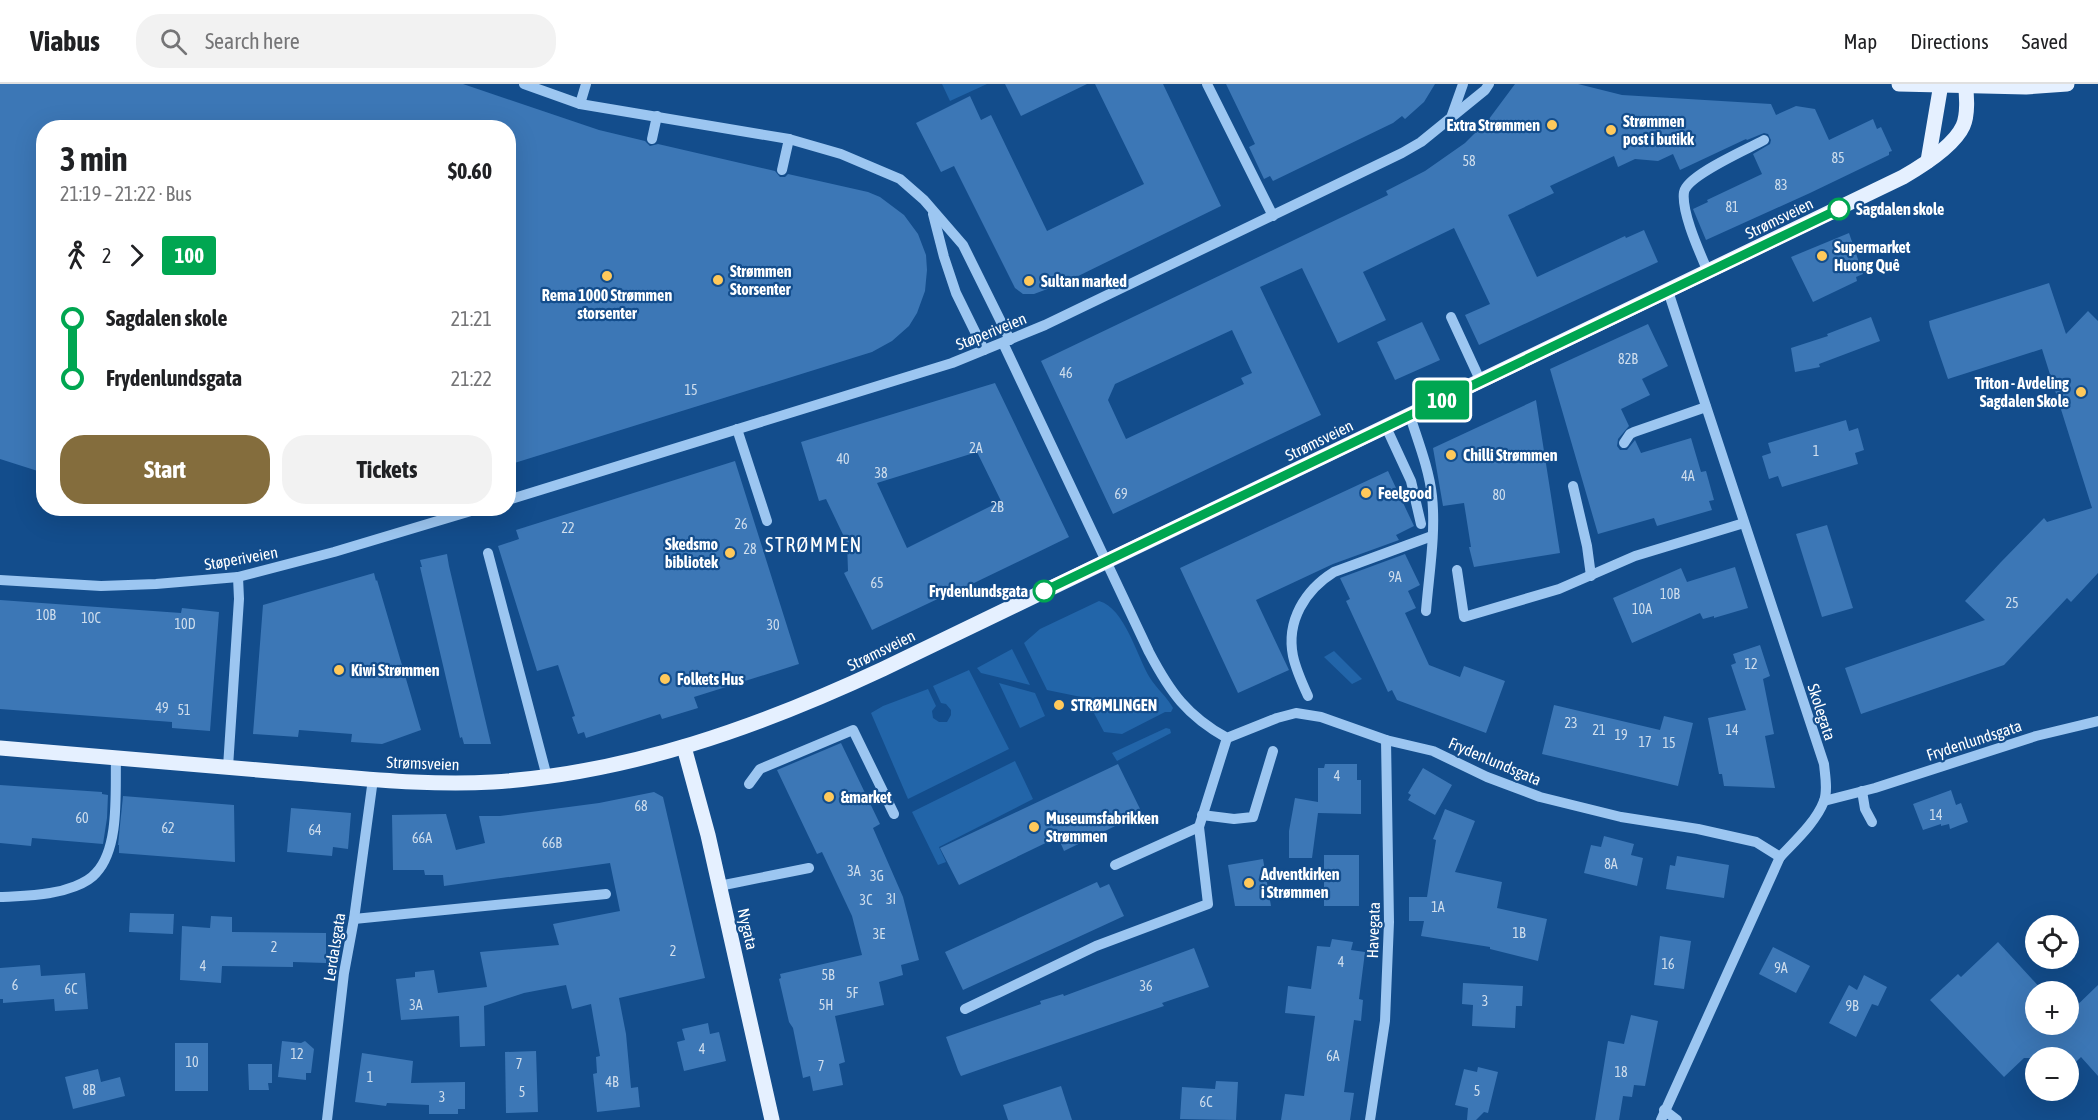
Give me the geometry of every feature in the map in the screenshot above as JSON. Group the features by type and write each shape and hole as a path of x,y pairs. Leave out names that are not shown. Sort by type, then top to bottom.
{"main road":[{"path":"1899,84 2026,87 2067,84"},
{"path":"1928,161 1941,85"},
{"name":"Strømsveien","path":"0,748 373,779 461,783 547,777 622,763 684,747 765,721 815,700 1106,562 1886,186 1928,161 1949,144 1964,126 1966,85"},
{"name":"Nygata","path":"684,747 705,824 772,1120"}],"street":[{"path":"524,84 580,104 789,139 842,154 900,180 914,191 963,245 1106,562 1166,685 1186,709 1206,727 1227,738 1199,827 1208,903 1096,946 964,1009"},
{"path":"580,104 585,84"},
{"path":"1207,84 1273,216"},
{"path":"1452,116 1463,84"},
{"name":"Støperiveien","path":"516,498 952,363 1006,342 1402,153 1421,142 1490,84"},
{"path":"652,139 657,116"},
{"path":"782,170 789,139"},
{"path":"1708,272 1684,207 1684,190 1695,177 1764,140"},
{"path":"932,211 956,293 984,350"},
{"name":"Skolegata","path":"1668,291 1824,764 1826,781 1824,801"},
{"path":"1451,317 1481,382"},
{"path":"1624,443 1634,432 1706,407"},
{"path":"1410,416 1432,495 1432,536 1426,611"},
{"path":"1386,427 1411,481 1421,524"},
{"path":"737,429 767,521"},
{"path":"1573,486 1587,546 1591,576"},
{"name":"Støperiveien","path":"0,580 101,586 238,577 334,552 454,516"},
{"path":"1457,570 1464,617 1559,589 1635,556 1744,524"},
{"path":"1308,696 1297,669 1291,640 1296,618 1310,591 1334,572 1432,536"},
{"path":"488,553 547,777"},
{"path":"228,767 239,599 238,577"},
{"name":"Frydenlundsgata","path":"1227,738 1277,718 1296,714 1321,717 1386,740 1433,751 1487,777 1540,797 1620,817 1698,829 1756,842 1780,857"},
{"name":"Frydenlundsgata","path":"1824,801 2036,736 2098,721"},
{"path":"749,784 760,769 853,730 894,814"},
{"name":"Havegata","path":"1370,1120 1385,1022 1389,922 1386,740"},
{"path":"1202,815 1234,819 1253,816 1273,751"},
{"path":"0,897 52,893 87,881 96,873 109,853 116,758"},
{"name":"Lerdalsgata","path":"327,1120 344,973 354,919 373,779"},
{"path":"1862,791 1865,809 1872,822"},
{"path":"1677,1120 1663,1115 1780,857 1808,826 1824,801"},
{"path":"1115,865 1199,827"},
{"path":"719,886 809,868"},
{"path":"354,919 606,894"}],"shaded area":[{"path":"942,84 987,84 950,101"},
{"path":"1099,601 1108,605 1123,623 1150,678 1173,708 1171,712 1165,712 1122,734 1104,732 1086,698 1047,690 1024,643 1040,629"},
{"path":"1012,649 1030,685 981,673 977,668"},
{"path":"1334,651 1362,679 1352,684 1324,657"},
{"path":"969,670 1009,749 908,799 871,713 928,689 936,706 932,711 933,718 939,722 947,722 951,710 946,704 941,703 933,686"},
{"path":"999,683 1035,693 1045,716 1020,728"},
{"path":"1166,728 1170,729 1171,733 1117,761 1112,753"},
{"path":"1015,761 1033,799 939,847 946,862 938,865 912,812"}],"building":[{"name":"Strømmen Storsenter","path":"0,84 463,84 599,130 645,141 650,146 658,144 775,171 780,177 788,174 868,192 880,197 904,215 918,234 926,255 925,291 917,313 909,326 892,341 872,352 516,463 516,120 36,120 36,470 0,459"},
{"path":"1005,84 1087,84 1021,116"},
{"path":"1095,84 1163,84 1221,206 1066,282 1034,294 1023,294 1015,288 954,166 941,172 916,123 970,96 981,120 991,115 1047,231 1144,184"},
{"path":"1226,84 1435,84 1424,102 1405,119 1402,116 1393,123 1273,181 1270,176 1264,179 1249,147 1255,144"},
{"path":"1515,84 1578,84 1622,95 1771,104 1776,115 1796,106 1815,109 1829,140 1873,119 1877,129 1881,127 1892,151 1889,155 1810,193 1706,240 1693,209 1762,174 1753,154 1770,144 1768,134 1764,133 1746,139 1680,170 1673,154 1658,161 1635,159 1618,167 1614,156 1550,186 1554,193 1508,215 1537,277 1625,236 1626,238 1644,230 1658,262 1479,345 1465,315 1490,304 1454,228 1363,272 1386,320 1338,343 1302,268 1260,287 1321,415 1113,514 1041,361 1388,195 1386,191 1425,171 1465,143 1489,119","holes":["1232,330 1252,373 1241,378 1244,384 1126,439 1108,400 1115,384"]},
{"path":"1849,233 1863,274 1856,277 1857,281 1813,302 1791,257"},
{"path":"2049,283 2066,334 2088,311 2098,321 2098,573 2071,602 2067,598 2004,665 1861,714 1845,668 1985,620 1965,601 2001,562 2044,518 2047,522 2092,508 2042,349 1948,379 1930,327 1929,321"},
{"path":"1871,317 1880,341 1819,364 1820,367 1795,372 1791,348 1828,336 1827,334"},
{"path":"1422,322 1440,360 1395,380 1377,342"},
{"path":"1648,324 1668,366 1642,379 1650,395 1621,409 1629,426 1618,439 1617,446 1620,450 1627,450 1635,440 1641,453 1691,438 1701,472 1706,471 1714,500 1709,501 1712,510 1657,526 1654,518 1598,534 1550,369"},
{"path":"995,383 1069,537 872,630 844,573 848,571 847,543 826,499 819,501 801,442","holes":["977,452 1001,501 907,548 877,483"]},
{"path":"1536,400 1560,553 1474,567 1469,547 1471,547 1464,503 1443,506 1433,448"},
{"path":"1846,420 1849,431 1858,428 1864,450 1855,453 1858,464 1782,487 1778,476 1769,479 1762,456 1771,453 1768,443"},
{"path":"735,461 799,664 694,697 698,708 662,719 660,714 586,738 584,732 578,734 572,717 575,716 558,665 537,671 498,546 519,539 516,530"},
{"path":"1388,471 1414,526 1396,535 1399,540 1333,564 1256,600 1289,670 1238,693 1180,568"},
{"path":"1827,525 1853,608 1822,617 1796,534"},
{"path":"447,554 491,744 464,744 462,737 460,738 420,567 422,567 420,560"},
{"path":"1405,554 1420,585 1408,591 1416,608 1405,613 1429,665 1460,677 1464,666 1505,681 1486,733 1397,700 1392,690 1388,692 1346,601 1350,599 1340,578"},
{"path":"1735,567 1748,608 1714,618 1714,616 1703,619 1700,613 1632,643 1613,598 1681,568 1687,582"},
{"path":"374,573 421,730 382,744 351,742 352,734 299,730 298,737 253,734 263,605"},
{"path":"0,600 181,613 182,608 219,612 210,731 172,728 172,722 0,709"},
{"path":"1760,645 1770,676 1763,679 1774,734 1765,736 1775,788 1724,786 1722,774 1719,774 1708,718 1746,710 1731,665 1736,663 1733,654"},
{"path":"1554,705 1660,730 1664,716 1693,723 1678,786 1542,754"},
{"path":"841,743 880,824 873,828 903,897 919,960 901,965 903,975 879,982 884,1005 835,1016 845,1062 839,1064 843,1085 813,1091 810,1076 803,1078 793,1028 789,1022 779,979 780,974 862,955 852,916 822,852 817,854 777,770"},
{"path":"1118,764 1142,813 1064,851 1058,837 959,885 940,848"},
{"path":"1325,764 1357,764 1357,780 1361,780 1361,814 1318,813 1312,858 1289,858 1289,831 1295,798 1318,802 1318,768 1324,768"},
{"path":"1423,768 1452,785 1435,815 1408,800 1411,795 1408,793"},
{"path":"0,785 102,792 108,795 103,844 32,838 31,846 0,843"},
{"path":"1951,790 1956,805 1961,803 1968,822 1950,829 1949,824 1941,826 1941,824 1923,830 1913,804"},
{"path":"654,792 663,797 705,978 619,998 626,1034 631,1088 638,1087 640,1107 597,1112 593,1074 597,1073 596,1057 600,1056 591,1004 572,1009 566,985 524,993 484,1006 485,1046 460,1047 459,1016 401,1020 396,979 415,977 415,972 434,970 438,993 487,987 480,952 559,945 553,924 620,911 610,863 444,886 443,875 425,875 424,870 393,870 392,815 446,814 456,850 485,843 479,816 500,816 599,803"},
{"path":"123,796 234,805 235,862 119,853"},
{"path":"291,808 351,813 348,849 333,847 332,856 287,852"},
{"path":"1445,809 1475,821 1455,872 1502,882 1497,908 1547,919 1538,961 1490,949 1490,947 1421,936 1424,921 1409,921 1409,897 1427,897 1436,840 1433,839"},
{"path":"1604,836 1634,844 1631,855 1643,858 1637,886 1584,873 1591,845 1601,847"},
{"path":"1324,855 1359,855 1359,906 1324,906"},
{"path":"1677,856 1729,865 1724,898 1666,889 1670,865 1675,866"},
{"path":"1263,859 1271,906 1235,906 1228,865"},
{"path":"1097,882 1100,888 1109,884 1124,916 963,990 945,952"},
{"path":"130,913 174,914 173,934 129,932"},
{"path":"211,916 232,917 232,932 326,933 326,963 293,962 293,967 222,966 221,983 180,980 182,926 210,928"},
{"path":"1660,936 1691,941 1684,989 1654,985"},
{"path":"1332,939 1353,942 1351,950 1365,952 1359,999 1363,1000 1361,1021 1354,1020 1344,1092 1354,1093 1350,1120 1281,1120 1285,1094 1304,1096 1315,1016 1285,1013 1288,986 1311,989 1317,946 1330,947"},
{"path":"1998,942 2034,981 2025,981 2025,1035 2079,1035 2079,1003 2098,985 2098,1076 2081,1057 2079,1059 2079,1047 2025,1047 2025,1058 2004,1077 1930,1000 1958,974 1961,977"},
{"path":"1773,947 1810,966 1796,993 1759,974"},
{"path":"1194,948 1209,987 1162,1003 1164,1006 961,1076 946,1037 1041,1004 1040,1001 1063,994 1064,996"},
{"path":"40,965 41,976 85,973 88,1009 55,1011 54,999 3,1003 3,999 0,999 0,968"},
{"path":"1864,975 1887,987 1878,1006 1872,1004 1856,1037 1829,1023 1849,985 1857,990"},
{"path":"1463,983 1523,986 1522,1006 1516,1006 1515,1028 1472,1026 1473,1005 1462,1004"},
{"path":"1631,1015 1658,1021 1645,1086 1634,1085 1632,1097 1623,1096 1619,1120 1595,1120 1608,1041 1624,1044"},
{"path":"708,1023 710,1034 719,1032 726,1061 684,1071 677,1042 685,1040 682,1029"},
{"path":"282,1041 301,1043 305,1041 314,1049 311,1073 306,1073 306,1080 278,1077"},
{"path":"175,1043 208,1043 208,1091 175,1091"},
{"path":"536,1051 538,1112 506,1113 505,1052"},
{"path":"362,1053 413,1061 411,1083 465,1082 465,1109 458,1109 458,1114 429,1114 429,1105 387,1103 386,1106 355,1102"},
{"path":"248,1064 272,1064 272,1083 268,1083 269,1090 249,1090"},
{"path":"1478,1067 1498,1072 1488,1113 1484,1112 1476,1120 1467,1120 1468,1108 1455,1105 1464,1069 1477,1072"},
{"path":"98,1069 101,1082 120,1077 125,1096 73,1109 65,1077"},
{"path":"1216,1081 1238,1082 1236,1120 1180,1119 1182,1087 1215,1089"},
{"path":"1061,1086 1072,1120 1008,1120 1003,1105"}],"bus line":[{"name":"100","path":"1044,591 1839,209"}],"place":[{"name":"Extra Strømmen","path":"1552,125"},
{"name":"Strømmen post i butikk","path":"1611,130"},
{"name":"Sagdalen skole","path":"1839,209"},
{"name":"Supermarket Huong Quê","path":"1822,256"},
{"name":"Rema 1000 Strømmen storsenter","path":"607,276"},
{"name":"Strømmen Storsenter","path":"718,280"},
{"name":"Sultan marked","path":"1029,281"},
{"name":"Triton - Avdeling Sagdalen Skole","path":"2081,392"},
{"name":"Chilli Strømmen","path":"1451,455"},
{"name":"Feelgood","path":"1366,493"},
{"name":"Skedsmo bibliotek","path":"730,553"},
{"name":"Frydenlundsgata","path":"1044,591"},
{"name":"Kiwi Strømmen","path":"339,670"},
{"name":"Folkets Hus","path":"665,679"},
{"name":"STRØMLINGEN","path":"1059,705"},
{"name":"&market","path":"829,797"},
{"name":"Museumsfabrikken Strømmen","path":"1034,827"},
{"name":"Adventkirken i Strømmen","path":"1249,883"}],"district":[{"name":"STRØMMEN","path":"814,544"}]}
